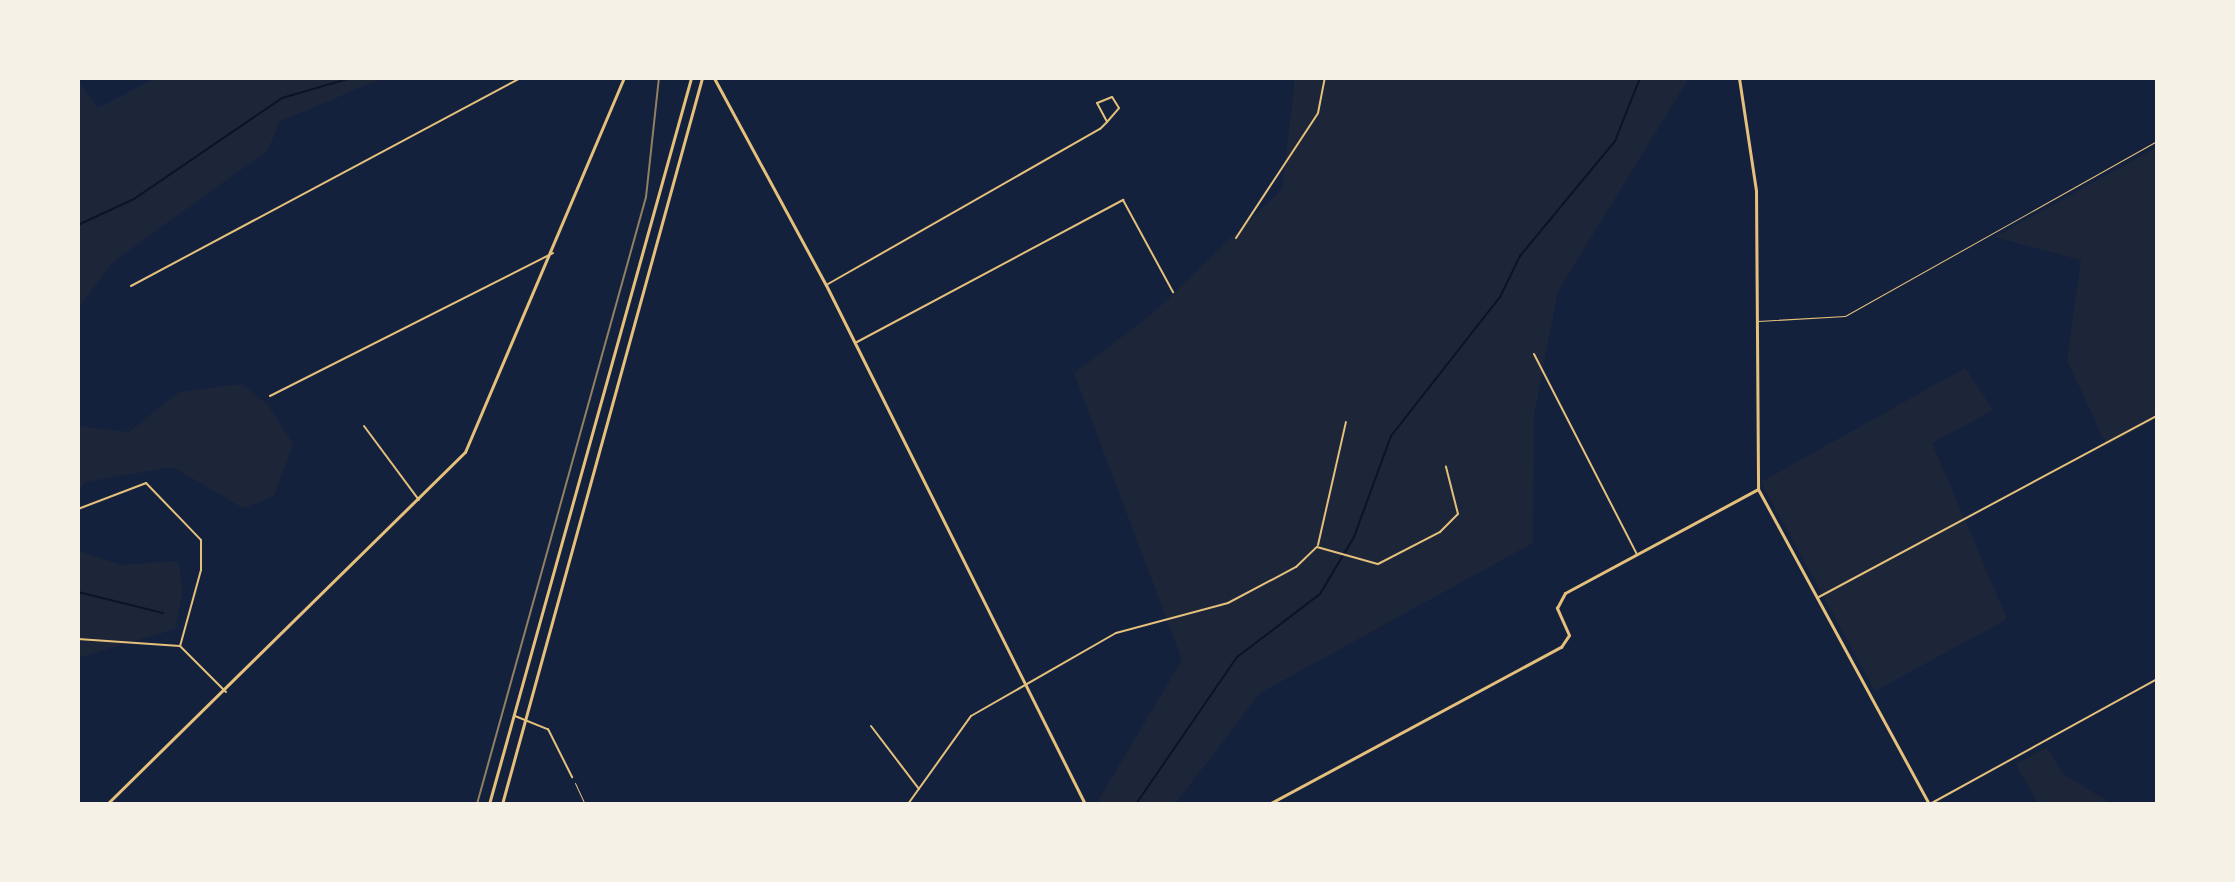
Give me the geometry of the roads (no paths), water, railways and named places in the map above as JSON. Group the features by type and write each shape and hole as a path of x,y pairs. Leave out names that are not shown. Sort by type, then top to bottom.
{"street":[{"path":"131,286 521,78"},
{"path":"107,804 226,692 470,445 624,78"},
{"path":"489,804 691,78"},
{"path":"502,804 702,78"},
{"path":"714,78 826,285 1085,804"},
{"path":"1236,238 1318,113 1325,78"},
{"path":"1739,78 1755,182 1758,489 1930,804 2157,679"},
{"path":"826,285 1107,122 1119,108 1112,97 1097,103 1107,122"},
{"path":"855,342 1123,200 1173,292"},
{"path":"270,396 553,253"},
{"path":"1534,354 1637,555"},
{"path":"1817,598 2157,416"},
{"path":"908,804 970,717 1116,633 1238,599 1317,547 1346,422"},
{"path":"364,426 419,500"},
{"path":"1317,547 1378,564 1455,521 1446,467"},
{"path":"78,509 146,483 201,540 201,570 180,646"},
{"path":"1269,804 1561,647 1569,635 1558,611 1561,596 1758,489"},
{"path":"78,639 180,646 226,692"},
{"path":"514,716 548,729 572,777"},
{"path":"871,726 920,790"}],"lane":[{"path":"1755,321 1845,316 2157,141"}],"waterway":[{"path":"78,225 134,199 282,98 351,78"},
{"path":"1136,804 1237,657 1320,594 1354,537 1391,436 1500,297 1520,256 1615,141 1640,78"},
{"path":"78,592 163,613"}],"railway":[{"path":"477,804 646,197 659,78"}]}
